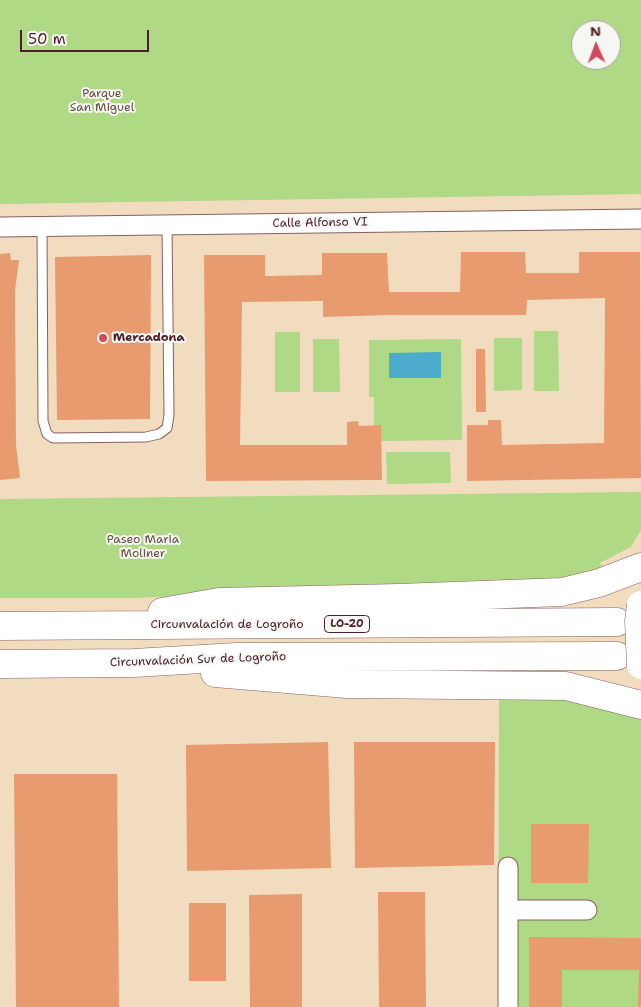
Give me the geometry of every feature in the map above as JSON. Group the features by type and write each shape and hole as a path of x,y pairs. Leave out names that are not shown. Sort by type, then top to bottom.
{"main road":[{"path":"77,626 219,602 562,592 599,583 641,567"},
{"path":"629,661 641,605"},
{"name":"Circunvalación de Logroño","path":"77,626 617,622"},
{"name":"LO-20","path":"0,626 77,626"},
{"name":"Circunvalación Sur de Logroño","path":"0,664 134,663 236,657 396,656 629,661"},
{"path":"134,663 205,672 347,684 566,686 641,706"}],"street":[{"name":"Calle Alfonso VI","path":"0,226 641,219"},
{"path":"508,867 508,1007"},
{"path":"508,910 587,910"}],"lane":[{"path":"42,226 43,421 47,434 54,438 136,438 159,434 167,428 169,415 167,224"}],"green space":[{"name":"Parque San Miguel","path":"0,0 641,0 641,194 0,204"},
{"path":"534,331 558,331 559,391 534,391"},
{"path":"275,332 300,332 300,392 275,392"},
{"path":"494,338 522,338 522,390 494,391"},
{"path":"313,339 339,339 340,392 313,392"},
{"path":"461,339 462,440 381,441 374,425 374,397 369,397 369,340"},
{"path":"386,452 450,452 451,483 387,484"},
{"name":"Paseo Maria Moliner","path":"641,492 641,530 631,547 600,563 607,574 562,584 435,584 136,598 0,598 0,499"},
{"path":"543,692 641,717 641,1007 498,1007 499,698"}],"water":[{"path":"441,352 441,378 389,378 389,353"}],"building":[{"path":"461,252 525,252 526,273 579,273 579,252 640,252 641,478 467,481 467,425 488,425 488,420 501,420 502,445 604,443 605,298 527,300 526,315 323,317 323,301 242,302 240,445 347,445 347,422 358,421 359,426 381,425 382,480 206,481 204,255 265,255 265,276 322,275 322,253 387,253 389,292 460,292"},
{"path":"10,253 11,260 19,260 15,290 16,445 20,478 0,480 0,254"},
{"name":"Mercadona","path":"151,255 150,419 57,420 55,257"},
{"path":"476,349 485,349 486,412 476,412"},
{"path":"328,742 331,868 187,871 186,745"},
{"path":"354,742 495,742 494,865 355,868"},
{"path":"14,774 117,774 119,1007 16,1007"},
{"path":"531,824 589,824 588,883 531,883"},
{"path":"378,892 425,892 426,1007 379,1007"},
{"path":"302,894 302,1007 250,1007 249,895"},
{"path":"189,903 226,903 226,981 189,981"},
{"path":"529,937 641,938 641,1007 638,1007 639,970 562,970 562,1007 529,1007"}],"place":[{"name":"Mercadona","path":"103,338"}]}
